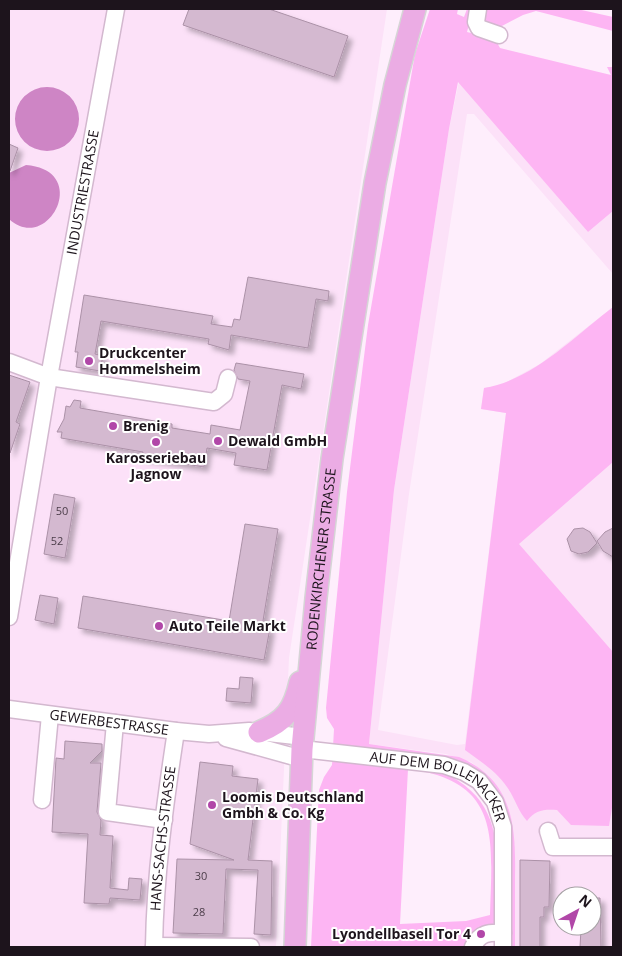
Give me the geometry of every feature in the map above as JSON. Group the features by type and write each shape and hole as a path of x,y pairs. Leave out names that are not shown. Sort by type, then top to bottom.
{"main road":[{"name":"RODENKIRCHENER STRASSE","path":"395,85 395,52 403,9"},
{"name":"RODENKIRCHENER STRASSE","path":"295,947 303,748 332,459 375,183 395,85 415,9"},
{"path":"260,732 282,720 292,709 312,644"}],"street":[{"name":"INDUSTRIESTRASSE","path":"9,617 49,376 116,9"},
{"path":"478,9 476,22 479,28 499,35"},
{"path":"9,362 49,376 214,402 224,394 228,378"},
{"name":"GEWERBESTRASSE","path":"9,709 209,734 303,748"},
{"path":"42,800 50,715"},
{"path":"115,723 108,812 164,820"},
{"name":"HANS-SACHS-STRASSE","path":"154,947 154,912 176,731"},
{"name":"GEWERBESTRASSE","path":"209,734 260,732 303,748"},
{"name":"AUF DEM BOLLENACKER","path":"303,748 444,765 464,772 479,781 495,802 503,827 503,940"},
{"path":"548,831 553,847 613,848"},
{"path":"473,947 476,940 482,934 503,940"},
{"path":"154,947 251,947"}],"shaded area":[{"path":"9,9 387,9 289,658 276,947 9,947"},
{"path":"430,9 458,9 457,14 464,17 467,9 473,9 467,32 495,39 500,48 611,75 607,67 613,67 613,211 588,232 458,82 449,129 394,490 369,744 459,757 477,767 491,778 501,791 508,806 514,840 515,947 510,947 495,791 442,772 464,785 479,799 489,816 497,855 496,922 473,931 468,940 467,947 311,947 319,790 324,777 332,765 334,729 327,718 326,708 347,492 368,325 415,54","holes":["408,769 439,776 461,786 476,800 485,818 490,839 490,915 466,921 400,924"]},
{"path":"486,9 577,9 613,17 613,31 536,11 523,15 500,27 485,22"},
{"path":"459,81 588,232 613,211 613,274 474,114 467,114 409,494 378,730 457,745 465,744 506,413 481,409 484,388 499,386 540,364 613,307 613,947 515,947 515,851 488,776 471,762 446,754 369,744 394,490 449,129"},
{"path":"47,87 65,93 73,101 79,119 73,137 65,145 47,151 29,145 21,137 15,119 21,101 29,93"},
{"path":"26,165 46,170 57,181 60,194 57,207 49,219 37,226 24,227 9,219 9,173"},
{"path":"613,307 613,462 519,544 613,652 613,802 609,826 571,825 557,810 540,811 533,814 527,821 503,781 465,750 506,413 481,409 484,388 502,383 536,367"}],"building":[{"path":"189,9 269,9 348,36 334,77 183,25"},
{"path":"9,144 18,148 10,171 9,171"},
{"path":"248,277 329,291 328,301 316,299 308,348 231,335 229,350 208,344 209,339 101,321 95,354 103,356 100,371 76,367 78,352 75,352 84,295 213,316 211,324 232,327 234,319 240,320"},
{"path":"236,363 304,374 301,389 282,385 267,470 234,465 236,453 207,448 204,467 142,457 143,452 61,438 62,432 57,432 64,419 66,406 70,407 74,400 81,401 80,408 172,424 172,428 210,434 211,425 240,430 250,381 238,379 234,370"},
{"path":"9,375 30,382 16,422 20,424 10,453"},
{"path":"54,494 75,498 65,558 44,554"},
{"path":"245,524 278,529 262,627 270,628 264,660 78,628 83,596 229,621"},
{"path":"583,528 590,532 597,543 588,552 579,554 571,551 567,539 574,529"},
{"path":"613,528 613,557 603,551 597,541 605,532"},
{"path":"40,595 58,598 54,624 35,620"},
{"path":"240,677 253,678 251,703 226,701 227,688 239,689"},
{"path":"65,741 102,744 102,751 90,763 101,763 97,812 101,820 100,835 113,836 110,888 128,890 129,878 142,879 140,900 110,898 109,904 84,903 88,834 52,832 56,758 64,759"},
{"path":"200,762 233,766 232,776 258,779 248,860 272,861 271,935 254,934 258,870 226,869 223,934 173,933 177,859 234,860 190,844"},
{"path":"520,860 550,861 549,907 544,907 544,917 540,917 540,947 520,947"},
{"path":"581,936 601,936 601,947 580,947"}],"place":[{"name":"Druckcenter Hommelsheim","path":"89,361"},
{"name":"Brenig","path":"113,426"},
{"name":"Dewald GmbH","path":"218,441"},
{"name":"Karosseriebau Jagnow","path":"156,442"},
{"name":"Auto Teile Markt","path":"159,626"},
{"name":"Loomis Deutschland Gmbh & Co. Kg","path":"212,805"},
{"name":"Lyondellbasell Tor 4","path":"481,934"}]}
